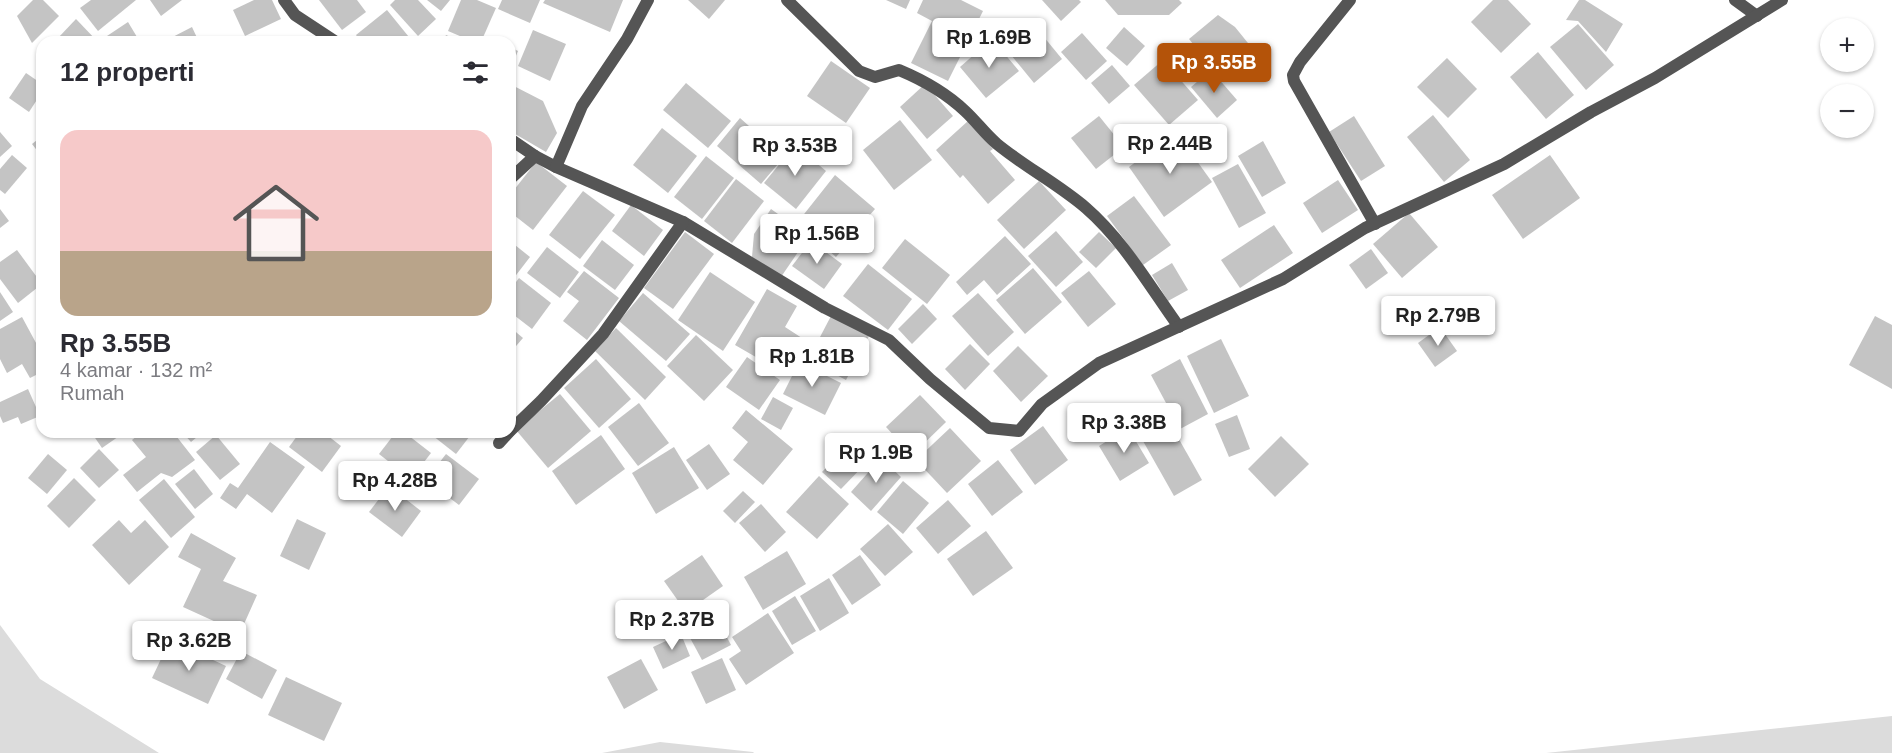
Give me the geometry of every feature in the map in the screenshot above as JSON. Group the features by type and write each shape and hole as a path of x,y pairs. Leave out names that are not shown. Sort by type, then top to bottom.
{"street":[{"path":"284,0 295,15 327,36"},
{"path":"556,166 582,106 627,39 648,0"},
{"path":"787,0 859,71 875,78 899,70 921,79 945,94 1014,158 1087,209 1113,235 1179,327"},
{"path":"1350,0 1300,62 1293,75 1294,81 1375,224"},
{"path":"1735,0 1757,16"},
{"path":"516,143 556,166 683,222 825,308 889,340 930,379 989,428 1020,431 1042,404 1098,363 1283,279 1375,224 1504,165 1591,112 1655,78 1782,0"},
{"path":"516,173 535,156"},
{"path":"516,425 603,333 683,222"},
{"path":"499,443 504,438"}],"shaded area":[{"path":"0,625 40,679 159,753 0,753"},
{"path":"1892,716 1892,753 1546,753"},
{"path":"660,742 753,752 754,753 602,753"}],"building":[{"path":"33,0 43,0 59,16 39,36 36,36 32,43 17,16"},
{"path":"91,0 136,0 98,31 80,8"},
{"path":"150,0 182,0 161,16"},
{"path":"254,0 272,0 281,19 245,36 233,10"},
{"path":"319,0 357,0 366,12 342,30"},
{"path":"395,0 418,0 436,19 418,36 390,5"},
{"path":"427,0 450,0 441,11"},
{"path":"461,0 477,0 496,8 484,36 460,36 448,31"},
{"path":"502,0 540,0 530,23 498,9"},
{"path":"545,0 623,0 610,32 543,3"},
{"path":"688,0 725,0 709,19"},
{"path":"886,0 910,0 906,9"},
{"path":"923,0 961,0 983,11 948,81 911,63 932,21 917,13"},
{"path":"1042,0 1079,0 1081,2 1061,21"},
{"path":"1105,0 1179,0 1182,3 1169,15 1118,15"},
{"path":"1493,0 1508,0 1531,24 1501,53 1471,22"},
{"path":"1579,0 1585,0 1623,24 1606,52 1578,21 1566,20"},
{"path":"387,10 408,36 357,36"},
{"path":"1218,15 1235,27 1252,48 1218,75 1189,39"},
{"path":"76,19 92,36 60,36"},
{"path":"128,22 136,36 107,36"},
{"path":"1578,24 1614,65 1586,90 1550,47"},
{"path":"192,27 196,36 175,36"},
{"path":"1124,27 1145,46 1127,66 1106,48"},
{"path":"533,30 566,44 550,81 518,66"},
{"path":"1039,31 1062,59 1034,83 1011,55"},
{"path":"1082,33 1107,61 1086,80 1061,52"},
{"path":"992,39 1019,71 986,98 960,67"},
{"path":"1538,52 1574,95 1546,119 1510,77"},
{"path":"1447,58 1477,89 1448,118 1417,87"},
{"path":"1163,60 1198,100 1169,125 1134,85"},
{"path":"831,61 870,88 846,123 807,96"},
{"path":"1112,65 1130,86 1109,104 1091,83"},
{"path":"1211,70 1237,100 1217,118 1191,87"},
{"path":"26,73 36,80 36,101 29,112 9,98"},
{"path":"686,83 731,121 708,148 663,110"},
{"path":"925,84 953,116 927,139 900,107"},
{"path":"516,87 543,101 557,133 546,152 516,134"},
{"path":"1433,115 1470,160 1444,182 1407,137"},
{"path":"1099,116 1124,147 1096,169 1071,138"},
{"path":"1354,116 1385,166 1361,181 1329,132"},
{"path":"740,118 784,157 761,184 717,146"},
{"path":"900,120 932,160 894,190 863,150"},
{"path":"968,121 993,149 990,151 1015,180 988,204 963,175 960,178 936,150"},
{"path":"662,128 697,156 668,193 633,165"},
{"path":"0,132 12,146 0,157"},
{"path":"1176,132 1212,182 1164,217 1129,167"},
{"path":"1263,141 1286,183 1262,197 1238,156"},
{"path":"795,145 826,171 796,209 764,183"},
{"path":"12,155 27,168 5,194 0,190 0,169"},
{"path":"1550,155 1580,198 1523,239 1492,195"},
{"path":"706,156 734,178 702,219 674,197"},
{"path":"536,162 567,186 533,230 516,217 516,187"},
{"path":"1238,164 1266,213 1239,228 1212,178"},
{"path":"835,175 875,209 855,232 841,222 856,234 836,257 797,223"},
{"path":"736,179 764,201 732,243 704,221"},
{"path":"1338,180 1358,210 1322,233 1303,203"},
{"path":"1039,181 1066,210 1024,249 997,220"},
{"path":"583,191 615,215 580,259 549,235"},
{"path":"1134,196 1171,245 1143,265 1107,216"},
{"path":"631,205 663,230 644,256 612,231"},
{"path":"0,209 9,221 0,228"},
{"path":"771,209 809,236 781,277 752,257 754,234"},
{"path":"1409,213 1438,247 1402,278 1373,244"},
{"path":"1274,225 1293,253 1240,288 1221,260"},
{"path":"1056,231 1083,262 1056,287 1028,256"},
{"path":"685,232 714,254 673,309 644,288"},
{"path":"1099,232 1116,248 1096,268 1079,252"},
{"path":"1005,236 1031,264 997,295 984,280 967,295 956,282"},
{"path":"905,239 950,275 927,304 882,268"},
{"path":"602,240 634,265 615,290 583,266"},
{"path":"811,241 842,264 824,289 792,266"},
{"path":"516,246 530,257 516,275"},
{"path":"547,247 579,272 560,298 527,273"},
{"path":"1371,249 1388,273 1366,289 1349,265"},
{"path":"17,250 36,276 36,289 18,303 0,279 0,262"},
{"path":"1172,263 1188,290 1168,301 1152,275"},
{"path":"868,264 912,299 888,330 843,296"},
{"path":"1033,268 1062,302 1025,334 996,300"},
{"path":"584,271 619,298 587,340 563,321 579,301 567,292"},
{"path":"1089,271 1116,304 1088,327 1061,293"},
{"path":"710,272 755,302 723,351 678,320"},
{"path":"519,278 551,303 532,329 516,317 516,282"},
{"path":"767,289 797,306 785,327 805,340 785,374 735,345"},
{"path":"0,292 13,312 0,321"},
{"path":"643,293 690,334 666,361 619,321"},
{"path":"978,293 1014,332 988,356 952,316"},
{"path":"923,304 937,319 912,344 898,329"},
{"path":"831,316 869,336 846,380 808,360"},
{"path":"1875,316 1892,325 1892,389 1849,365"},
{"path":"22,317 36,343 36,375 30,378 22,364 7,373 0,359 0,329"},
{"path":"1440,327 1457,351 1435,367 1418,343"},
{"path":"616,328 666,377 645,400 595,351"},
{"path":"516,332 523,338 516,346"},
{"path":"696,335 733,370 704,401 667,366"},
{"path":"1221,339 1249,396 1214,413 1187,356"},
{"path":"970,344 990,364 965,390 945,369"},
{"path":"1018,346 1048,376 1021,402 993,371"},
{"path":"747,357 780,380 759,410 726,387"},
{"path":"596,359 631,399 599,428 564,388"},
{"path":"1180,359 1208,414 1180,429 1151,375"},
{"path":"799,362 841,383 825,415 783,394"},
{"path":"28,389 36,407 36,418 21,424 18,417 3,423 0,416 0,402"},
{"path":"560,394 591,431 548,468 516,430"},
{"path":"920,395 946,422 912,455 886,427"},
{"path":"773,397 793,408 781,430 761,419"},
{"path":"639,403 669,443 638,466 608,427"},
{"path":"746,410 793,449 763,485 733,460 748,442 732,428"},
{"path":"1237,415 1250,449 1229,457 1215,424"},
{"path":"1171,425 1202,480 1174,496 1143,441"},
{"path":"1043,426 1068,460 1035,485 1010,450"},
{"path":"950,428 981,461 947,493 916,460"},
{"path":"1128,428 1149,463 1120,481 1099,446"},
{"path":"601,435 625,469 576,505 552,471"},
{"path":"1281,436 1309,464 1275,497 1248,469"},
{"path":"95,438 116,438 102,448"},
{"path":"134,438 178,438 195,460 172,477 161,473 137,492 123,475 146,457 132,440"},
{"path":"212,438 218,438 240,464 220,480 196,452"},
{"path":"296,438 331,438 341,446 322,472 289,447"},
{"path":"391,438 412,438 431,453 411,479 379,454"},
{"path":"436,438 468,438 456,454"},
{"path":"270,442 305,467 272,513 247,494 236,509 220,498 230,483 238,488"},
{"path":"849,443 868,461 841,489 822,472"},
{"path":"709,444 730,474 707,490 686,460"},
{"path":"674,447 699,488 656,514 632,473"},
{"path":"99,449 119,470 99,488 80,468"},
{"path":"48,454 67,470 47,494 28,478"},
{"path":"446,454 479,479 459,505 426,480"},
{"path":"881,458 901,477 871,511 851,492"},
{"path":"998,460 1023,492 992,516 968,484"},
{"path":"194,469 213,494 195,509 175,484"},
{"path":"819,476 849,504 817,539 786,512"},
{"path":"74,478 96,500 69,528 47,506"},
{"path":"164,479 195,517 171,538 139,500"},
{"path":"903,481 929,503 903,534 877,512"},
{"path":"389,486 421,511 402,537 369,512"},
{"path":"743,491 755,502 735,523 723,511"},
{"path":"948,500 971,526 938,554 916,528"},
{"path":"761,504 786,532 765,552 739,523"},
{"path":"297,519 326,533 309,570 280,556"},
{"path":"119,520 131,533 145,520 169,547 129,585 92,545"},
{"path":"888,524 913,552 885,576 860,549"},
{"path":"986,531 1013,568 973,596 947,559"},
{"path":"191,533 236,558 223,581 257,595 240,633 183,607 201,569 178,557"},
{"path":"787,551 806,584 763,610 744,577"},
{"path":"702,555 723,586 686,612 664,581"},
{"path":"860,555 881,585 852,605 832,575"},
{"path":"829,578 849,613 820,631 800,596"},
{"path":"795,596 816,631 792,645 772,611"},
{"path":"711,607 731,645 702,660 682,623"},
{"path":"768,613 794,653 746,685 729,659 741,651 732,637"},
{"path":"681,634 690,656 663,669 653,647"},
{"path":"170,640 226,666 208,704 152,678"},
{"path":"241,651 277,670 262,699 226,679"},
{"path":"722,658 736,690 706,704 691,672"},
{"path":"641,659 658,690 624,709 607,677"},
{"path":"286,677 342,703 324,741 268,715"}]}
